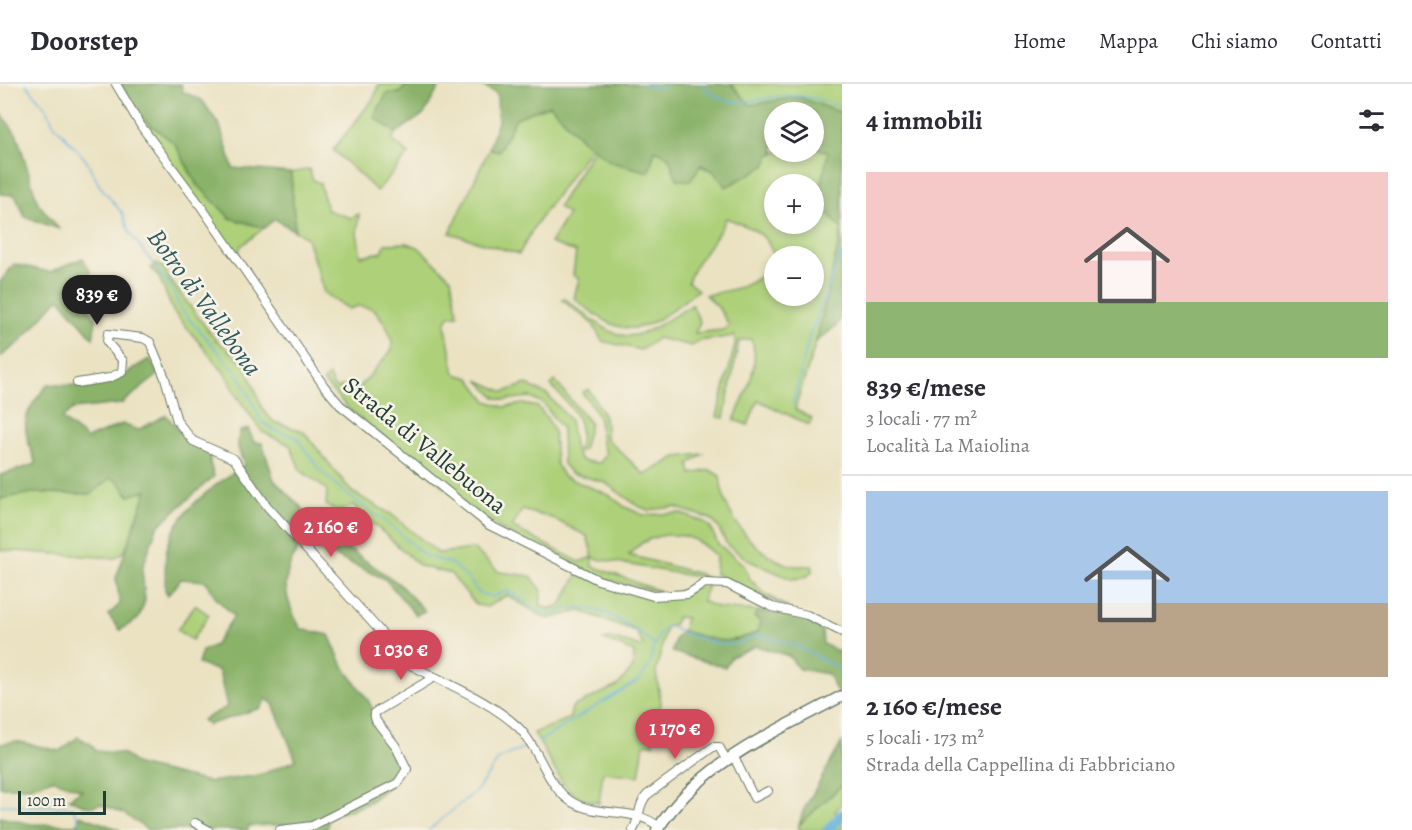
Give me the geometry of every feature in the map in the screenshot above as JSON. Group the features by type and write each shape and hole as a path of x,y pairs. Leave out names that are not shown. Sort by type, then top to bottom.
{"main road":[{"path":"658,828 689,789 730,757 838,698"}],"street":[{"name":"Strada di Vallebuona","path":"117,84 141,126 200,205 324,386 340,405 474,514 509,537 598,580 630,591 653,596 679,596 688,594 705,584 727,584 772,606 807,615 842,632"},
{"path":"77,383 109,378 122,372 123,361 107,342 108,334 143,338 155,350 177,421 193,441 234,459 275,514 388,640 396,657 504,715 531,744 556,784 571,801 583,807 640,816 658,828"},
{"path":"280,830 312,826 398,783 407,769 395,745 375,722 374,713 433,678"},
{"path":"633,830 640,816 645,796 712,748 719,747 730,757 754,798 768,791"},
{"path":"195,823 208,830"}],"green space":[{"path":"119,84 181,84 183,92 202,100 220,126 233,168 291,173 295,231 275,219 264,228 230,218 197,184 175,144 136,113"},
{"path":"379,84 408,84 374,117 396,133 392,140 409,154 377,191 333,150 374,98"},
{"path":"408,84 441,84 424,114 396,133 374,117 387,93 400,93"},
{"path":"479,84 731,84 750,105 764,103 764,162 767,162 765,166 726,187 713,171 701,165 690,181 677,179 668,156 655,150 649,172 611,162 582,140 550,105 516,118 499,151 489,149 498,121 497,94"},
{"path":"731,84 842,84 842,113 824,106 824,102 812,102 798,97 750,105"},
{"path":"798,97 812,102 768,102"},
{"path":"550,105 582,140 592,146 536,224 519,254 450,233 489,149 499,151 516,118"},
{"path":"824,106 842,113 842,229 824,209 824,174 828,152 824,151"},
{"path":"0,112 17,135 38,203 59,229 25,217 15,195 0,194"},
{"path":"136,113 175,144 197,186 201,185 230,218 264,228 240,247 237,261"},
{"path":"594,148 611,162 649,171 655,150 713,171 764,156 764,162 824,162 824,150 829,151 824,174 764,174 764,234 824,234 824,209 842,229 816,342 795,409 812,419 809,425 758,400 748,425 734,420 747,391 753,370 754,349 751,339 739,341 724,418 717,417 736,341 734,336 699,341 692,346 658,338 641,350 602,341 593,324 562,300 564,298 601,326 626,336 653,329 692,305 700,322 695,333 723,330 729,325 718,307 705,295 735,289 751,283 764,273 764,306 824,306 824,246 770,246 757,232 726,218 696,265 688,282 698,290 650,324 637,328 624,328 593,313 574,298 579,279 573,275 576,252 550,243 568,214 558,207"},
{"path":"309,169 313,180 320,183 327,210 351,218 359,214 357,233 361,256 382,252 385,244 407,243 418,247 451,278 458,315 449,316 445,324 455,374 470,378 487,401 504,407 523,404 538,407 554,432 556,463 563,476 609,495 625,507 643,515 679,513 704,522 710,527 718,544 744,565 750,579 764,593 790,609 715,574 716,556 697,541 679,535 651,539 635,548 629,555 700,574 708,579 593,558 592,566 660,591 604,579 504,531 470,508 349,409 323,381 329,376 337,389 343,386 357,390 392,350 390,333 374,309 358,306 349,309 324,293 307,238 295,231 291,173","holes":["522,510 552,518 587,536 593,557 579,562 512,527"]},
{"path":"842,229 842,315 836,326 816,342"},
{"path":"83,258 91,273 75,285 96,320 93,338 59,298 19,343 0,357 0,282 14,264 50,272"},
{"path":"156,263 164,268 170,280 215,339 245,364 263,410 274,422 303,431 352,492 391,514 438,553 474,549 499,572 531,576 542,591 540,604 548,609 561,605 578,574 654,597 708,585 702,601 718,608 758,611 755,617 760,621 758,632 728,641 682,631 686,618 677,617 674,624 666,627 656,672 661,703 653,744 644,744 639,776 603,772 599,803 577,797 563,784 534,733 570,718 572,707 617,686 633,668 634,652 604,640 612,638 640,647 643,645 636,631 581,611 547,619 507,595 487,607 476,605 451,574 420,566 353,505 339,512 326,505 327,490 300,470 290,445 262,432 236,395 226,375 173,311 159,277 151,268"},
{"path":"150,359 158,375 121,404 73,409 62,419 87,439 122,424 138,430 166,415 188,441 211,450 210,463 214,476 157,527 142,569 145,601 138,619 120,630 108,615 120,604 116,578 147,490 129,496 119,482 111,478 91,494 33,493 0,499 0,475 36,464 28,439 26,421 32,405 48,384 83,386 100,384 120,377"},
{"path":"478,380 504,392 526,384 548,395 570,420 575,450 579,449 578,420 575,413 551,385 555,381 590,423 583,450 576,453 582,461 600,463 606,454 602,445 597,413 582,393 588,389 604,418 606,438 645,475 676,457 703,454 689,464 691,474 710,470 720,476 722,490 733,518 752,541 763,551 789,565 813,566 812,572 804,578 791,579 750,561 727,545 711,519 675,507 648,510 638,506 604,482 571,473 563,464 562,429 543,403 529,397 504,400 495,397"},
{"path":"248,428 254,442 262,443 274,480 310,516 307,518 333,542 353,552 398,583 425,611 416,615 385,579 322,550 290,523 282,527 300,546 289,567 286,588 295,618 301,629 329,635 343,666 368,700 403,768 389,786 362,806 329,814 327,830 302,830 298,824 248,826 248,830 148,830 123,813 100,804 90,807 68,799 82,790 52,779 31,787 0,787 0,744 16,741 60,751 78,737 91,744 96,751 124,754 137,765 209,782 260,775 296,760 273,704 266,699 261,708 208,725 202,720 227,707 219,671 198,664 202,651 215,645 234,616 216,598 206,581 181,579 168,595 165,590 166,554 172,535 179,522 198,500 244,465 238,447 239,432"},
{"path":"111,478 119,482 129,496 147,490 125,551 115,558 0,550 0,499 33,493 91,494"},
{"path":"195,605 209,615 192,640 177,630"},
{"path":"758,611 800,616 822,631 823,644 842,653 842,691 838,694 828,674 799,669 789,656 756,646 731,657 725,667 672,652 675,639 682,631 720,641 746,637 758,632 760,621 754,617"},
{"path":"842,742 842,785 799,825 803,811"},
{"path":"842,785 842,804 835,811 842,821 842,830 799,830 799,825"},
{"path":"80,815 120,830 0,830 0,817 31,824 77,825"}],"waterway":[{"name":"Botro di Vallebona","path":"26,84 47,109 53,123 86,160 99,185 123,214 129,232 170,286 182,311 240,376 262,422 275,430 296,437 319,469 346,494 388,523 425,556 452,564 467,577 479,593 493,597 507,591 548,615 571,608 593,610 628,625 655,646 660,633 669,626 718,644 737,644 759,635 795,645 840,669 842,675"},
{"path":"643,84 656,88 669,84"},
{"path":"702,84 721,99 731,101 802,96 842,108"},
{"path":"793,404 809,338 842,251"},
{"path":"538,742 639,680 649,666 654,647"},
{"path":"429,830 477,790 499,759 525,747"},
{"path":"0,805 73,807 83,830"},
{"path":"828,830 842,814"}]}
